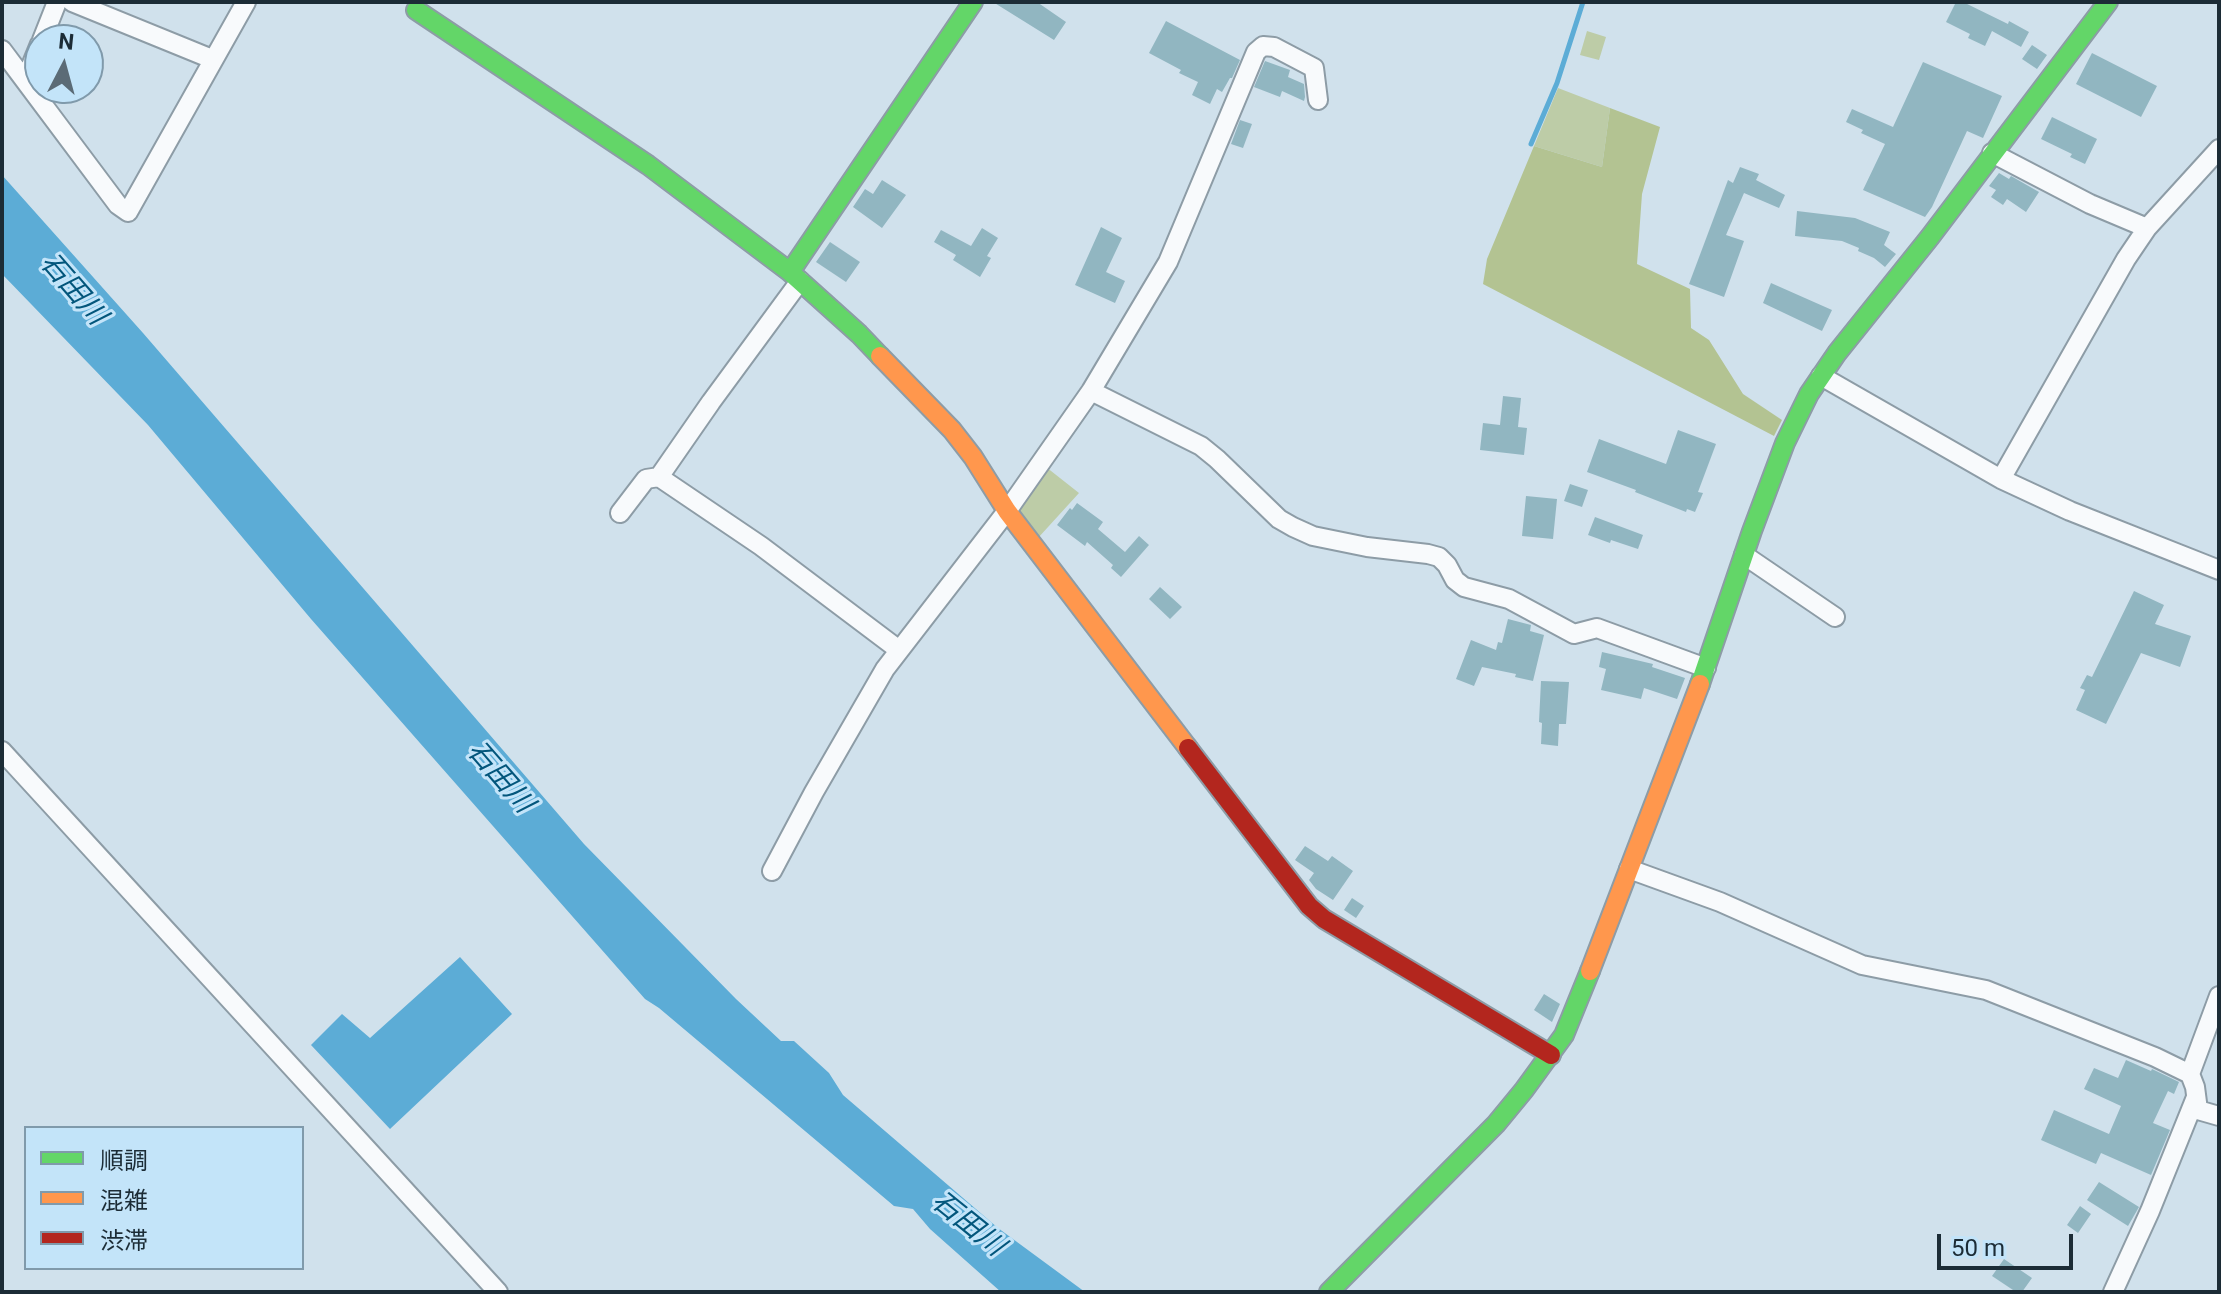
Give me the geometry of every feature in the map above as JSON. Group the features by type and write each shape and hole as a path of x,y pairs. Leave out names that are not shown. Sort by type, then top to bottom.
{"street":[{"path":"48,24 57,2"},
{"path":"72,2 212,59"},
{"path":"2,50 118,205 128,212 246,2"},
{"path":"659,477 795,277 973,2"},
{"path":"1329,1292 1496,1124 1564,1035 1706,668 1785,443 1809,394 2108,2"},
{"path":"411,6 648,165 795,277 859,334 952,430 1007,511 1309,906 1324,919 1551,1055"},
{"path":"772,871 885,669 1007,511 1091,391 1168,262 1256,52 1263,46 1274,47 1314,68 1318,100"},
{"path":"2001,479 2126,259 2147,228 2219,149"},
{"path":"1992,153 2090,204 2147,228"},
{"path":"1821,376 2001,479 2070,511 2219,570"},
{"path":"1091,391 1201,446 1279,519 1293,527 1313,536 1439,557 1455,580 1464,587 1509,599 1574,634 1597,628 1706,668"},
{"path":"620,513 646,479 659,477 761,546 899,650"},
{"path":"1744,555 1835,617"},
{"path":"2,751 498,1292"},
{"path":"1629,869 1720,902 1862,965 1986,990 2190,1074"},
{"path":"2219,996 2190,1074 2198,1110 2219,1116"},
{"path":"2113,1292 2196,1097"}],"green space":[{"path":"1587,31 1606,37 1599,60 1580,55"},
{"path":"1558,88 1610,108 1602,167 1534,146"},
{"path":"1610,108 1660,127 1642,194 1637,264 1690,289 1691,328 1709,340 1743,394 1782,420 1774,436 1483,284 1487,259 1534,146 1602,167"},
{"path":"1046,467 1079,493 1038,538 1017,508"}],"water":[{"name":"石田川","path":"2,175 143,333 584,844 781,1041 794,1041 829,1073 843,1095 998,1228 1085,1292 1001,1292 930,1229 913,1209 894,1206 645,999 311,619 148,425 2,274"},
{"path":"460,957 512,1014 390,1129 311,1045 342,1014 370,1038"}],"building":[{"path":"993,2 1037,2 1066,22 1054,40"},
{"path":"1956,2 1963,2 2029,32 2021,47 1992,31 1985,46 1968,38 1970,34 1946,22"},
{"path":"1166,21 1240,60 1232,78 1222,92 1217,89 1210,104 1192,95 1198,82 1149,53"},
{"path":"2032,45 2047,55 2037,69 2022,59"},
{"path":"2092,53 2157,86 2141,117 2076,84"},
{"path":"1265,61 1290,70 1288,77 1304,84 1304,101 1282,91 1280,97 1254,87"},
{"path":"1923,62 2002,96 1983,138 1967,131 1925,217 1863,190 1885,144 1846,122 1852,109 1893,127"},
{"path":"2052,117 2097,139 2085,164 2041,139"},
{"path":"1240,120 1252,124 1243,148 1231,144"},
{"path":"1740,167 1759,174 1756,180 1785,195 1779,208 1744,193 1726,235 1744,241 1724,297 1689,284 1728,180 1733,183"},
{"path":"1999,173 2009,179 2011,176 2039,192 2026,212 2007,199 2003,205 1991,197 1996,190 1989,186"},
{"path":"882,180 906,195 882,228 853,207 865,189 873,194"},
{"path":"1797,211 1855,218 1890,232 1884,245 1896,254 1885,267 1858,251 1859,248 1842,241 1795,236"},
{"path":"1101,227 1122,238 1106,272 1125,281 1115,303 1075,285"},
{"path":"982,228 998,238 987,256 991,258 980,277 953,260 956,255 934,242 941,230 971,246"},
{"path":"830,242 860,262 846,282 816,262"},
{"path":"1771,283 1832,310 1822,331 1763,303"},
{"path":"1503,396 1521,398 1518,427 1527,428 1524,455 1480,450 1483,423 1500,425"},
{"path":"1678,430 1716,444 1698,492 1703,493 1695,512 1687,509 1686,512 1587,472 1599,439 1666,464"},
{"path":"1570,484 1588,490 1582,507 1564,501"},
{"path":"1526,496 1557,499 1553,539 1522,536"},
{"path":"1077,503 1103,522 1098,529 1125,552 1139,536 1149,545 1121,577 1111,568 1113,565 1087,542 1085,546 1057,525"},
{"path":"1595,517 1643,535 1638,549 1588,535"},
{"path":"1160,587 1182,607 1170,619 1149,599"},
{"path":"2134,591 2164,605 2155,624 2191,636 2180,667 2141,653 2106,724 2076,710 2085,690 2080,688 2087,675 2092,677"},
{"path":"1508,619 1531,625 1530,631 1544,635 1533,681 1482,667 1474,686 1456,679 1471,640 1496,650 1498,642 1502,643"},
{"path":"1602,652 1653,664 1652,667 1685,678 1677,699 1644,688 1641,699 1601,690 1606,669 1599,667"},
{"path":"1541,681 1569,682 1566,724 1559,724 1558,746 1541,744"},
{"path":"1305,846 1328,861 1332,856 1353,871 1333,900 1316,889 1309,880 1314,873 1295,860"},
{"path":"1352,898 1364,906 1356,918 1344,910"},
{"path":"1544,994 1560,1004 1552,1022 1534,1010"},
{"path":"2126,1060 2179,1082 2174,1094 2168,1091 2153,1123 2170,1130 2151,1175 2101,1153 2096,1164 2041,1140 2054,1110 2109,1134 2121,1106 2084,1089 2094,1068 2118,1078"},
{"path":"2099,1182 2139,1207 2128,1226 2087,1200"},
{"path":"2080,1206 2091,1214 2078,1233 2067,1225"},
{"path":"2004,1259 2032,1278 2022,1292 2016,1292 1992,1276"}],"waterway":[{"path":"1531,144 1557,83 1583,2"}],"traffic: fast":[{"path":"790,272 973,2"},
{"path":"1700,684 1785,443 1809,394 1837,353 1930,237 2108,2"},
{"path":"416,10 648,165 790,272 880,356"},
{"path":"1329,1292 1496,1124 1524,1090 1564,1035 1590,971"}],"traffic: slow":[{"path":"880,356 952,430 1007,511 1188,748"},
{"path":"1590,971 1700,684"}],"traffic: jam":[{"path":"1188,748 1309,906 1324,919 1551,1055"}]}
